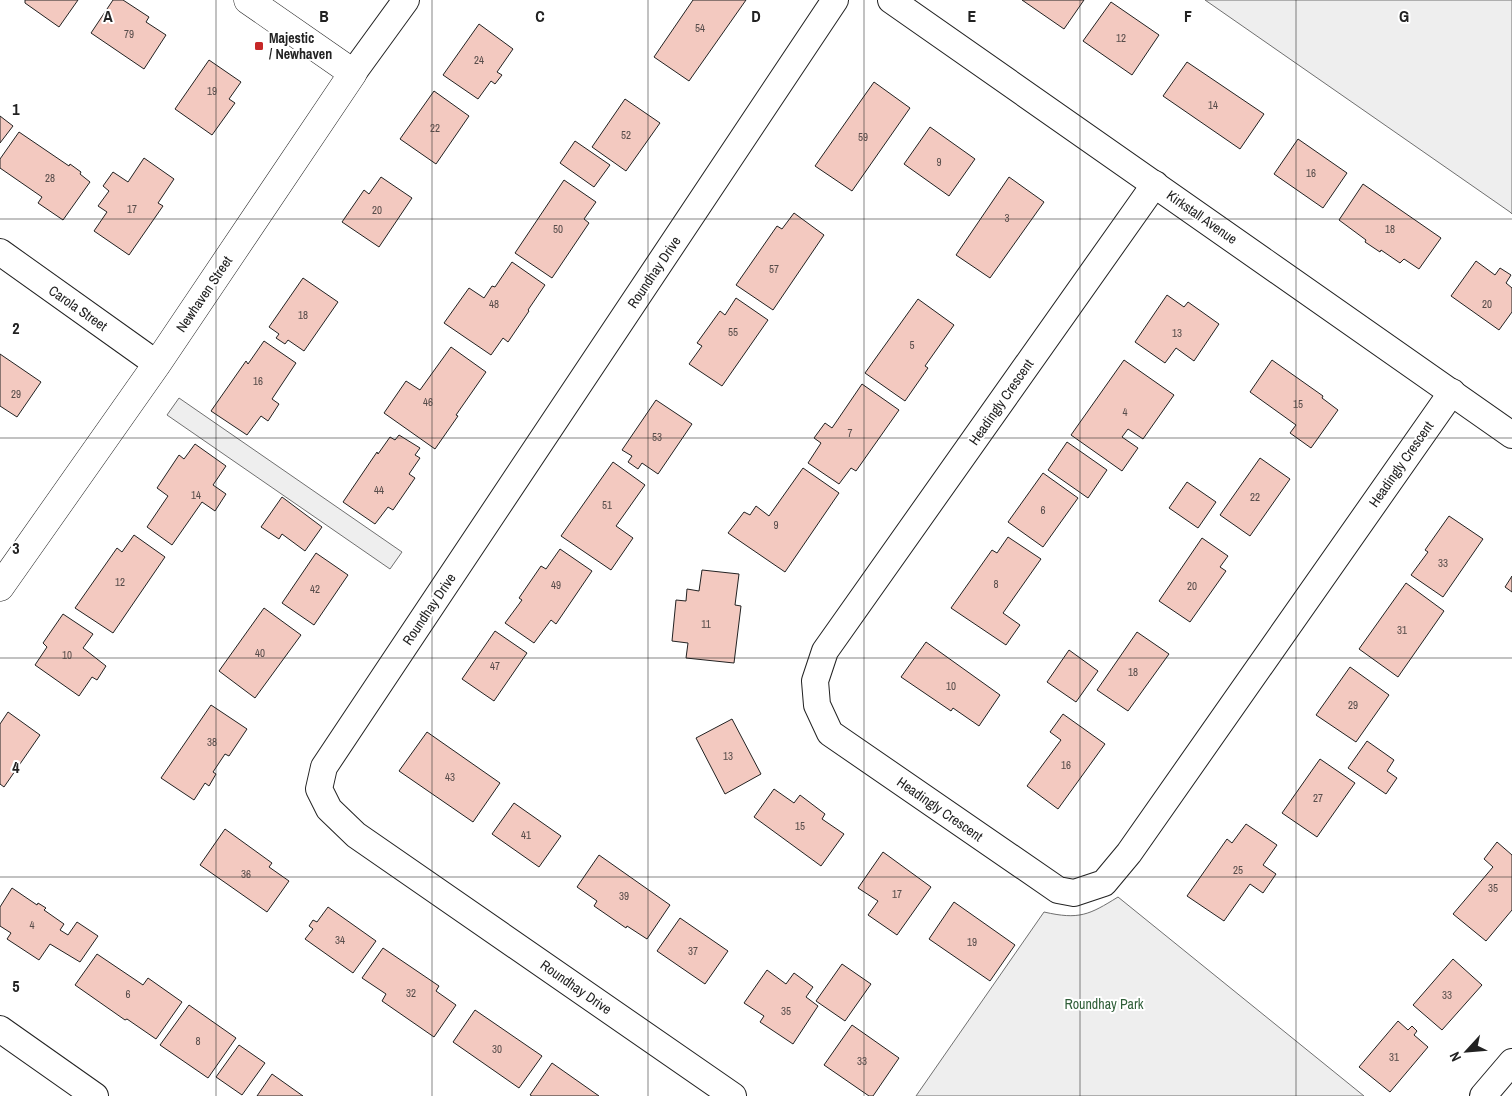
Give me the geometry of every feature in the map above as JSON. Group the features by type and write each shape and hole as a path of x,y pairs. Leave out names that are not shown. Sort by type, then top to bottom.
{"street":[{"path":"248,0 353,73"},
{"name":"Newhaven Street","path":"0,586 157,364 353,73 406,0"},
{"name":"Roundhay Drive","path":"734,1096 356,835 329,809 318,789 324,767 835,0"},
{"name":"Kirkstall Avenue","path":"891,0 1512,435"},
{"name":"Headingly Crescent","path":"1155,184 825,651 815,681 817,704 830,733 1058,890 1074,893 1104,883 1129,853 1452,392"},
{"name":"Carola Street","path":"0,252 157,364"},
{"path":"0,1029 95,1096"},
{"path":"1483,1096 1512,1062"}],"green space":[{"path":"1205,0 1512,0 1512,214 1510,212"},
{"path":"179,398 402,552 390,569 167,415"},
{"name":"Roundhay Park","path":"1118,897 1364,1096 916,1096 1044,912 1075,916 1091,912"}],"building":[{"path":"25,0 78,0 59,27 25,3"},
{"path":"113,0 123,0 149,17 146,22 166,35 144,69 91,33"},
{"path":"693,0 746,0 689,81 654,57"},
{"path":"1022,0 1084,0 1064,29"},
{"path":"1111,2 1159,35 1132,75 1083,41"},
{"path":"479,24 513,49 497,72 502,75 495,84 491,81 478,99 443,75"},
{"path":"209,60 241,82 229,99 235,103 212,135 175,109"},
{"path":"1187,62 1264,114 1240,149 1163,96"},
{"path":"874,82 910,108 852,191 815,166"},
{"path":"434,91 469,116 436,164 400,139"},
{"path":"625,99 660,123 626,171 592,147"},
{"path":"0,116 13,126 0,143"},
{"path":"930,127 975,159 949,196 904,164"},
{"path":"19,132 69,166 70,164 90,182 63,220 38,203 42,197 0,168 0,159"},
{"path":"1298,139 1347,173 1323,208 1274,174"},
{"path":"575,141 610,165 594,187 560,163"},
{"path":"144,158 174,179 158,203 163,206 129,255 94,231 107,212 98,206 109,191 103,186 113,172 128,182"},
{"path":"381,177 412,198 379,247 342,222 364,190 369,194"},
{"path":"1009,177 1044,202 990,278 956,255"},
{"path":"564,180 596,202 584,219 589,223 552,278 515,253"},
{"path":"1363,184 1441,238 1419,269 1404,259 1400,263 1381,250 1380,252 1339,220"},
{"path":"794,213 824,235 773,310 736,285 777,226 782,229"},
{"path":"1476,261 1495,275 1500,268 1511,275 1506,283 1512,288 1512,312 1499,330 1451,296"},
{"path":"512,262 545,285 508,342 503,338 491,355 444,323 469,288 484,298 492,286 495,287"},
{"path":"303,278 338,302 304,351 288,340 285,344 276,338 279,334 269,327"},
{"path":"1167,295 1184,307 1188,302 1219,324 1194,361 1176,348 1165,363 1135,342"},
{"path":"736,298 768,320 722,386 689,364 702,346 697,343 720,311 725,315"},
{"path":"918,299 954,325 925,366 928,368 905,401 865,373"},
{"path":"264,341 296,363 272,399 279,404 268,421 261,416 247,435 211,411 246,361 248,364"},
{"path":"451,347 486,372 435,449 384,413 406,381 420,390"},
{"path":"0,354 41,382 17,417 0,406"},
{"path":"1124,360 1174,395 1143,439 1128,429 1122,437 1138,448 1122,471 1071,435"},
{"path":"1272,360 1323,396 1322,398 1338,410 1311,448 1290,433 1296,425 1250,392"},
{"path":"862,384 899,410 856,471 851,468 839,484 808,463 821,443 814,438 825,423 832,428"},
{"path":"656,400 692,424 658,474 642,463 638,469 628,462 632,456 622,450"},
{"path":"399,435 420,448 415,455 420,458 409,474 415,478 393,510 388,507 375,524 343,502 377,452 378,454 390,437 395,440"},
{"path":"1067,442 1107,470 1088,498 1048,470"},
{"path":"195,444 226,466 213,485 226,494 215,511 202,502 172,545 147,527 168,496 157,488 179,455 184,459"},
{"path":"1260,458 1290,479 1250,536 1220,515"},
{"path":"613,462 645,485 616,526 633,538 611,570 561,536"},
{"path":"803,468 839,493 785,572 728,533 744,512 750,515 756,506 769,516"},
{"path":"1043,473 1078,498 1043,547 1008,522"},
{"path":"1187,482 1216,502 1198,528 1169,508"},
{"path":"282,497 322,527 305,551 282,534 279,539 261,527"},
{"path":"1449,516 1483,539 1443,597 1411,575 1428,552 1425,550"},
{"path":"134,535 165,557 113,633 75,608 117,548 122,552"},
{"path":"1008,537 1041,559 1003,613 1020,625 1006,645 951,608 992,550 997,553"},
{"path":"1202,538 1228,556 1220,567 1226,571 1190,622 1159,601"},
{"path":"560,549 592,571 556,624 551,620 534,643 505,623 522,600 519,598 541,566 546,569"},
{"path":"316,553 348,575 314,625 282,603"},
{"path":"702,570 739,574 735,605 741,606 734,663 686,658 688,643 672,641 676,600 686,601 687,589 699,591"},
{"path":"1512,576 1512,592 1505,587"},
{"path":"1406,583 1444,611 1398,677 1359,649"},
{"path":"264,608 301,635 255,698 219,671"},
{"path":"63,614 93,634 83,648 106,666 97,680 92,677 79,696 35,665 47,647 43,643"},
{"path":"495,631 527,653 494,701 462,679"},
{"path":"1137,632 1169,654 1128,711 1097,690"},
{"path":"926,642 1000,695 979,726 953,708 951,711 901,677"},
{"path":"1069,650 1098,671 1076,702 1047,682"},
{"path":"1350,667 1389,695 1356,742 1316,715"},
{"path":"211,705 247,729 229,756 225,754 213,772 216,774 209,786 205,783 194,800 161,778"},
{"path":"8,712 40,735 4,787 0,784 0,724"},
{"path":"1063,714 1105,744 1058,809 1027,786 1061,740 1050,732"},
{"path":"732,719 761,774 725,794 696,738"},
{"path":"427,732 500,783 473,822 399,771"},
{"path":"1367,741 1394,760 1387,771 1397,778 1386,794 1348,768"},
{"path":"1320,759 1355,783 1317,837 1282,813"},
{"path":"774,789 794,803 800,795 825,814 822,819 844,834 821,866 754,817"},
{"path":"514,803 561,836 539,867 492,834"},
{"path":"1246,824 1277,845 1263,865 1276,874 1263,893 1250,884 1224,921 1187,896 1227,839 1232,843"},
{"path":"225,829 272,863 269,867 289,881 267,912 200,865"},
{"path":"1497,842 1512,855 1512,910 1486,941 1453,914 1493,867 1484,859"},
{"path":"883,852 931,887 897,935 868,915 878,901 858,888"},
{"path":"599,855 670,905 647,939 627,926 626,928 594,906 597,901 577,887"},
{"path":"12,888 37,905 38,903 46,908 44,910 64,924 60,930 68,935 77,922 98,936 80,962 50,944 39,960 7,939 11,933 0,926 0,907"},
{"path":"954,902 1015,945 990,981 929,939"},
{"path":"328,907 376,941 353,973 305,939 313,929 309,926 313,920 317,922"},
{"path":"680,918 728,951 705,984 657,951"},
{"path":"383,948 439,986 436,991 456,1005 434,1037 382,1001 386,994 362,978"},
{"path":"97,954 143,985 148,978 182,1002 156,1039 75,985"},
{"path":"1453,959 1482,985 1442,1030 1413,1005"},
{"path":"842,964 871,984 845,1021 816,1001"},
{"path":"767,970 786,984 794,973 813,987 806,997 818,1006 793,1044 760,1022 764,1016 744,1003"},
{"path":"189,1005 236,1038 208,1078 160,1045"},
{"path":"475,1010 542,1056 519,1088 453,1042"},
{"path":"1398,1021 1408,1030 1412,1026 1417,1031 1414,1035 1428,1047 1390,1092 1359,1067"},
{"path":"852,1025 899,1058 873,1096 869,1096 824,1065"},
{"path":"239,1045 265,1063 242,1095 216,1077"},
{"path":"552,1063 599,1096 530,1095"},
{"path":"272,1074 303,1096 257,1096"}],"place":[{"name":"Majestic / Newhaven","path":"259,46"}]}
